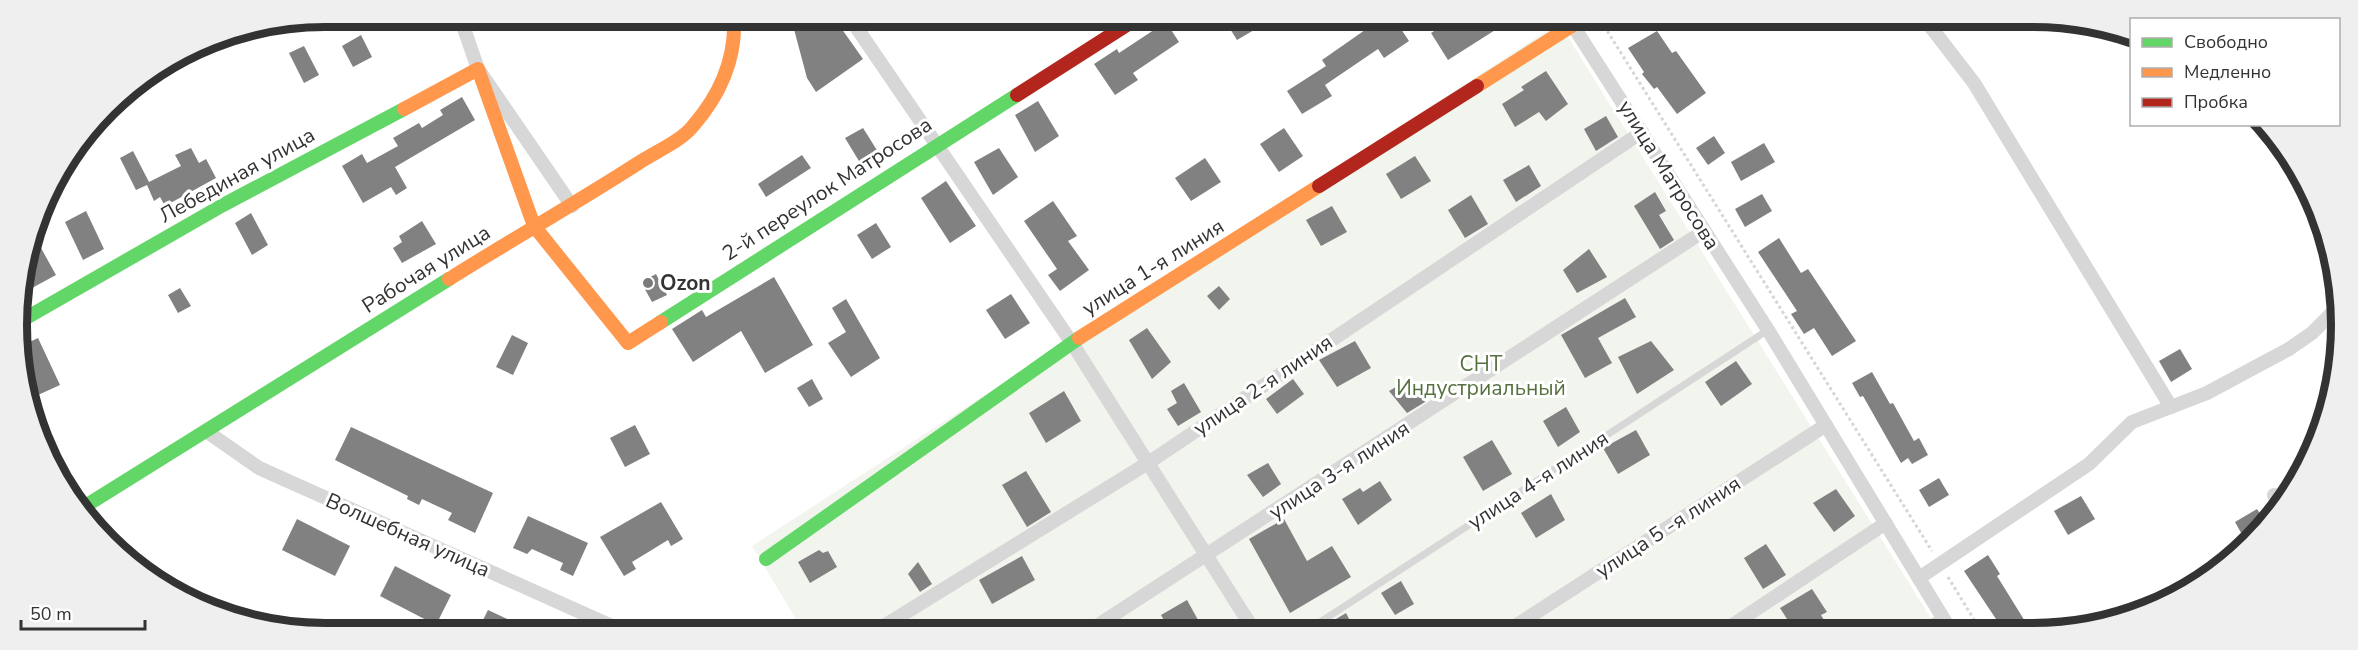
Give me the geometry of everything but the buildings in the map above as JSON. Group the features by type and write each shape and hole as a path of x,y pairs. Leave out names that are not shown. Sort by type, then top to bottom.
{"street":[{"path":"463,27 478,69 572,206"},
{"name":"Рабочая улица","path":"85,502 206,431 534,226 572,206 692,128 723,85 735,36 734,27"},
{"path":"856,27 1072,343 1249,623"},
{"name":"2-й переулок Матросова","path":"478,69 534,226 628,343 1123,27"},
{"name":"улица 1-я линия","path":"766,559 1072,343 1566,27"},
{"name":"улица Матросова","path":"1575,27 1768,330 1946,623"},
{"path":"1932,27 1974,83 2171,407"},
{"name":"Лебединая улица","path":"27,317 223,205 478,69"},
{"name":"улица 2-я линия","path":"889,623 1148,463 1642,132"},
{"name":"улица 3-я линия","path":"1102,623 1208,556 1704,231"},
{"path":"1919,578 2089,464 2132,422 2207,393 2289,349 2312,333 2330,315"},
{"name":"улица 5 -я линия","path":"1520,623 1826,425"},
{"name":"Волшебная улица","path":"206,431 259,468 605,623"},
{"path":"1736,623 1886,523"}],"lane":[{"name":"улица 4-я линия","path":"1319,623 1768,330"}],"path":[{"path":"1605,27 1938,560"},
{"path":"1944,570 1976,623"}],"green space":[{"name":"СНТ Индустриальный","path":"1553,27 1562,27 1934,623 798,623 752,546"}],"traffic: fast":[{"path":"661,322 1017,95"},
{"path":"27,317 223,205 404,109"},
{"path":"88,505 449,279"},
{"path":"766,559 1079,338"}],"traffic: slow":[{"path":"449,279 668,146 688,131 711,102 724,76 732,48 734,27"},
{"path":"1477,86 1570,27"},
{"path":"404,109 478,69 534,226 628,343 661,322"},
{"path":"1079,338 1319,186"}],"traffic: jam":[{"path":"1017,95 1123,27"},
{"path":"1319,186 1477,86"}],"place":[{"name":"Ozon","path":"648,283"}]}
